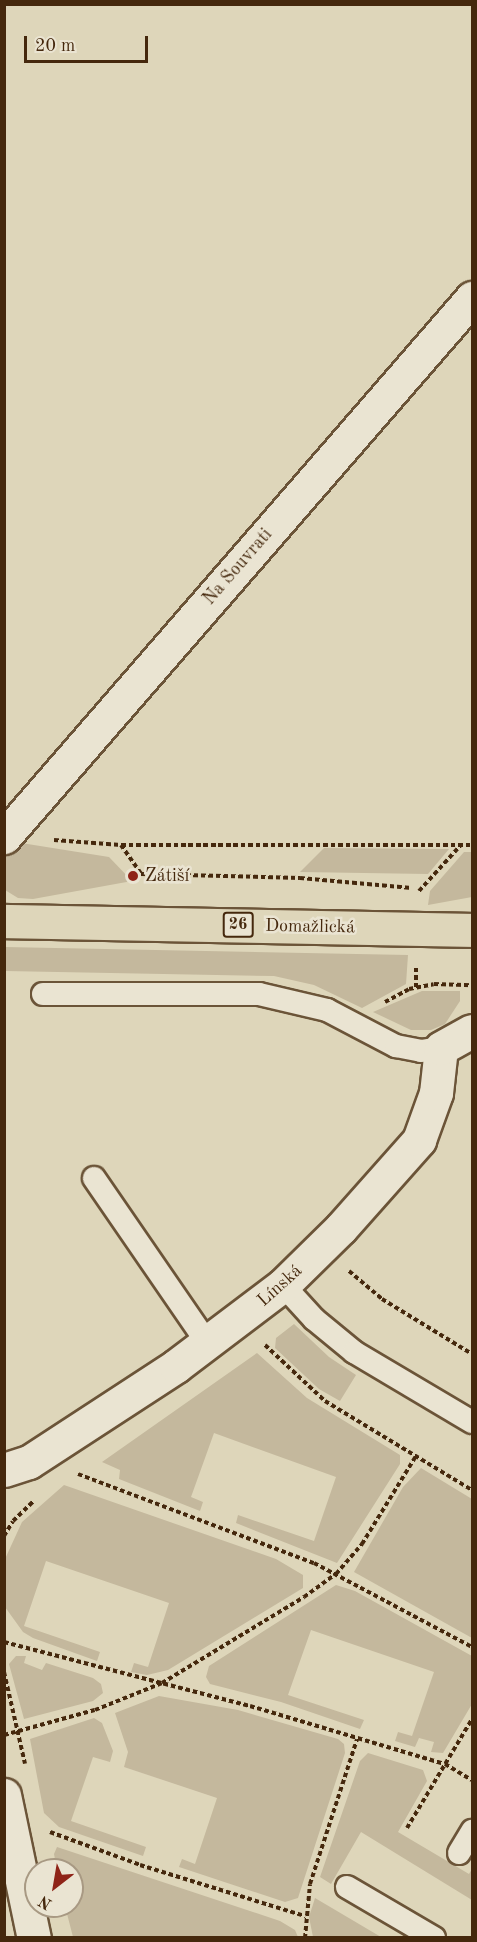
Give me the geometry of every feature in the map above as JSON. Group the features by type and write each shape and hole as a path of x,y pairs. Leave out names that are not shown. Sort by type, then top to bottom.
{"main road":[{"name":"Domažlická","path":"4,921 472,930"}],"street":[{"name":"Na Souvrati","path":"5,836 472,298"},
{"path":"441,1048 472,1031"},
{"name":"Línská","path":"4,1470 28,1462 208,1344 283,1285 341,1228 420,1140 436,1093 441,1048"},
{"path":"4,1795 34,1938"}],"lane":[{"path":"43,993 259,994 297,1001 350,1021 396,1046 421,1051 441,1048"},
{"path":"94,1178 208,1344"},
{"path":"283,1285 314,1319 354,1352 472,1422"},
{"path":"459,1853 472,1831"},
{"path":"347,1887 434,1938"}],"path":[{"path":"5,836 121,845 472,845"},
{"path":"121,845 141,874 300,878 419,888"},
{"path":"350,1021 409,989 434,984 472,985"},
{"path":"342,1265 382,1299 472,1354"},
{"path":"261,1340 325,1401 472,1490"},
{"path":"4,1735 95,1710 162,1683 235,1642 336,1574 362,1544 416,1456"},
{"path":"72,1472 336,1574 472,1647"},
{"path":"4,1642 162,1683 445,1764 472,1780"},
{"path":"407,1828 472,1719"},
{"path":"305,1938 305,1916 310,1884 357,1739"},
{"path":"38,1828 151,1868 305,1916"}],"shaded area":[{"path":"15,842 109,857 132,881 33,899 18,898 5,890 5,854"},
{"path":"324,848 449,849 428,874 300,872"},
{"path":"464,852 472,852 472,897 428,905 430,891"},
{"path":"5,947 408,955 406,984 362,1008 314,985 274,976 5,971"},
{"path":"422,991 460,991 460,1001 445,1024 431,1030 411,1030 373,1012"},
{"path":"294,1324 329,1357 356,1375 340,1401 319,1389 275,1348 276,1338"},
{"path":"257,1353 307,1398 400,1455 400,1464 337,1563 236,1523 238,1515 314,1541 336,1477 214,1433 191,1497 203,1502 200,1511 119,1479 120,1470 102,1462"},
{"path":"421,1468 472,1499 472,1638 354,1572 403,1487"},
{"path":"64,1485 276,1559 303,1575 303,1588 168,1670 147,1675 131,1672 134,1663 148,1667 169,1603 46,1561 24,1626 100,1652 97,1661 33,1638 23,1632 5,1607 5,1559 22,1522"},
{"path":"336,1585 355,1591 472,1656 472,1704 443,1753 431,1752 434,1742 419,1738 415,1747 395,1741 398,1732 412,1736 434,1672 311,1630 288,1695 364,1720 360,1729 281,1702 210,1684 206,1677 209,1666"},
{"path":"16,1656 26,1656 24,1663 42,1670 46,1663 93,1678 101,1684 103,1693 93,1701 24,1719 9,1664"},
{"path":"159,1696 238,1710 338,1739 344,1744 345,1753 298,1898 285,1902 179,1867 182,1859 195,1864 217,1798 124,1767 128,1752 115,1713"},
{"path":"94,1718 102,1723 113,1751 110,1762 93,1757 71,1821 146,1847 143,1856 59,1827 44,1813 30,1739"},
{"path":"368,1753 423,1770 427,1781 398,1832 469,1874 472,1869 472,1900 361,1832 331,1884 320,1877 360,1761"},
{"path":"57,1847 280,1921 295,1930 298,1937 73,1937 68,1918 84,1918 84,1858 55,1858"},
{"path":"315,1898 381,1937 313,1937 309,1917"}],"place":[{"name":"Zátiší","path":"133,876"}]}
